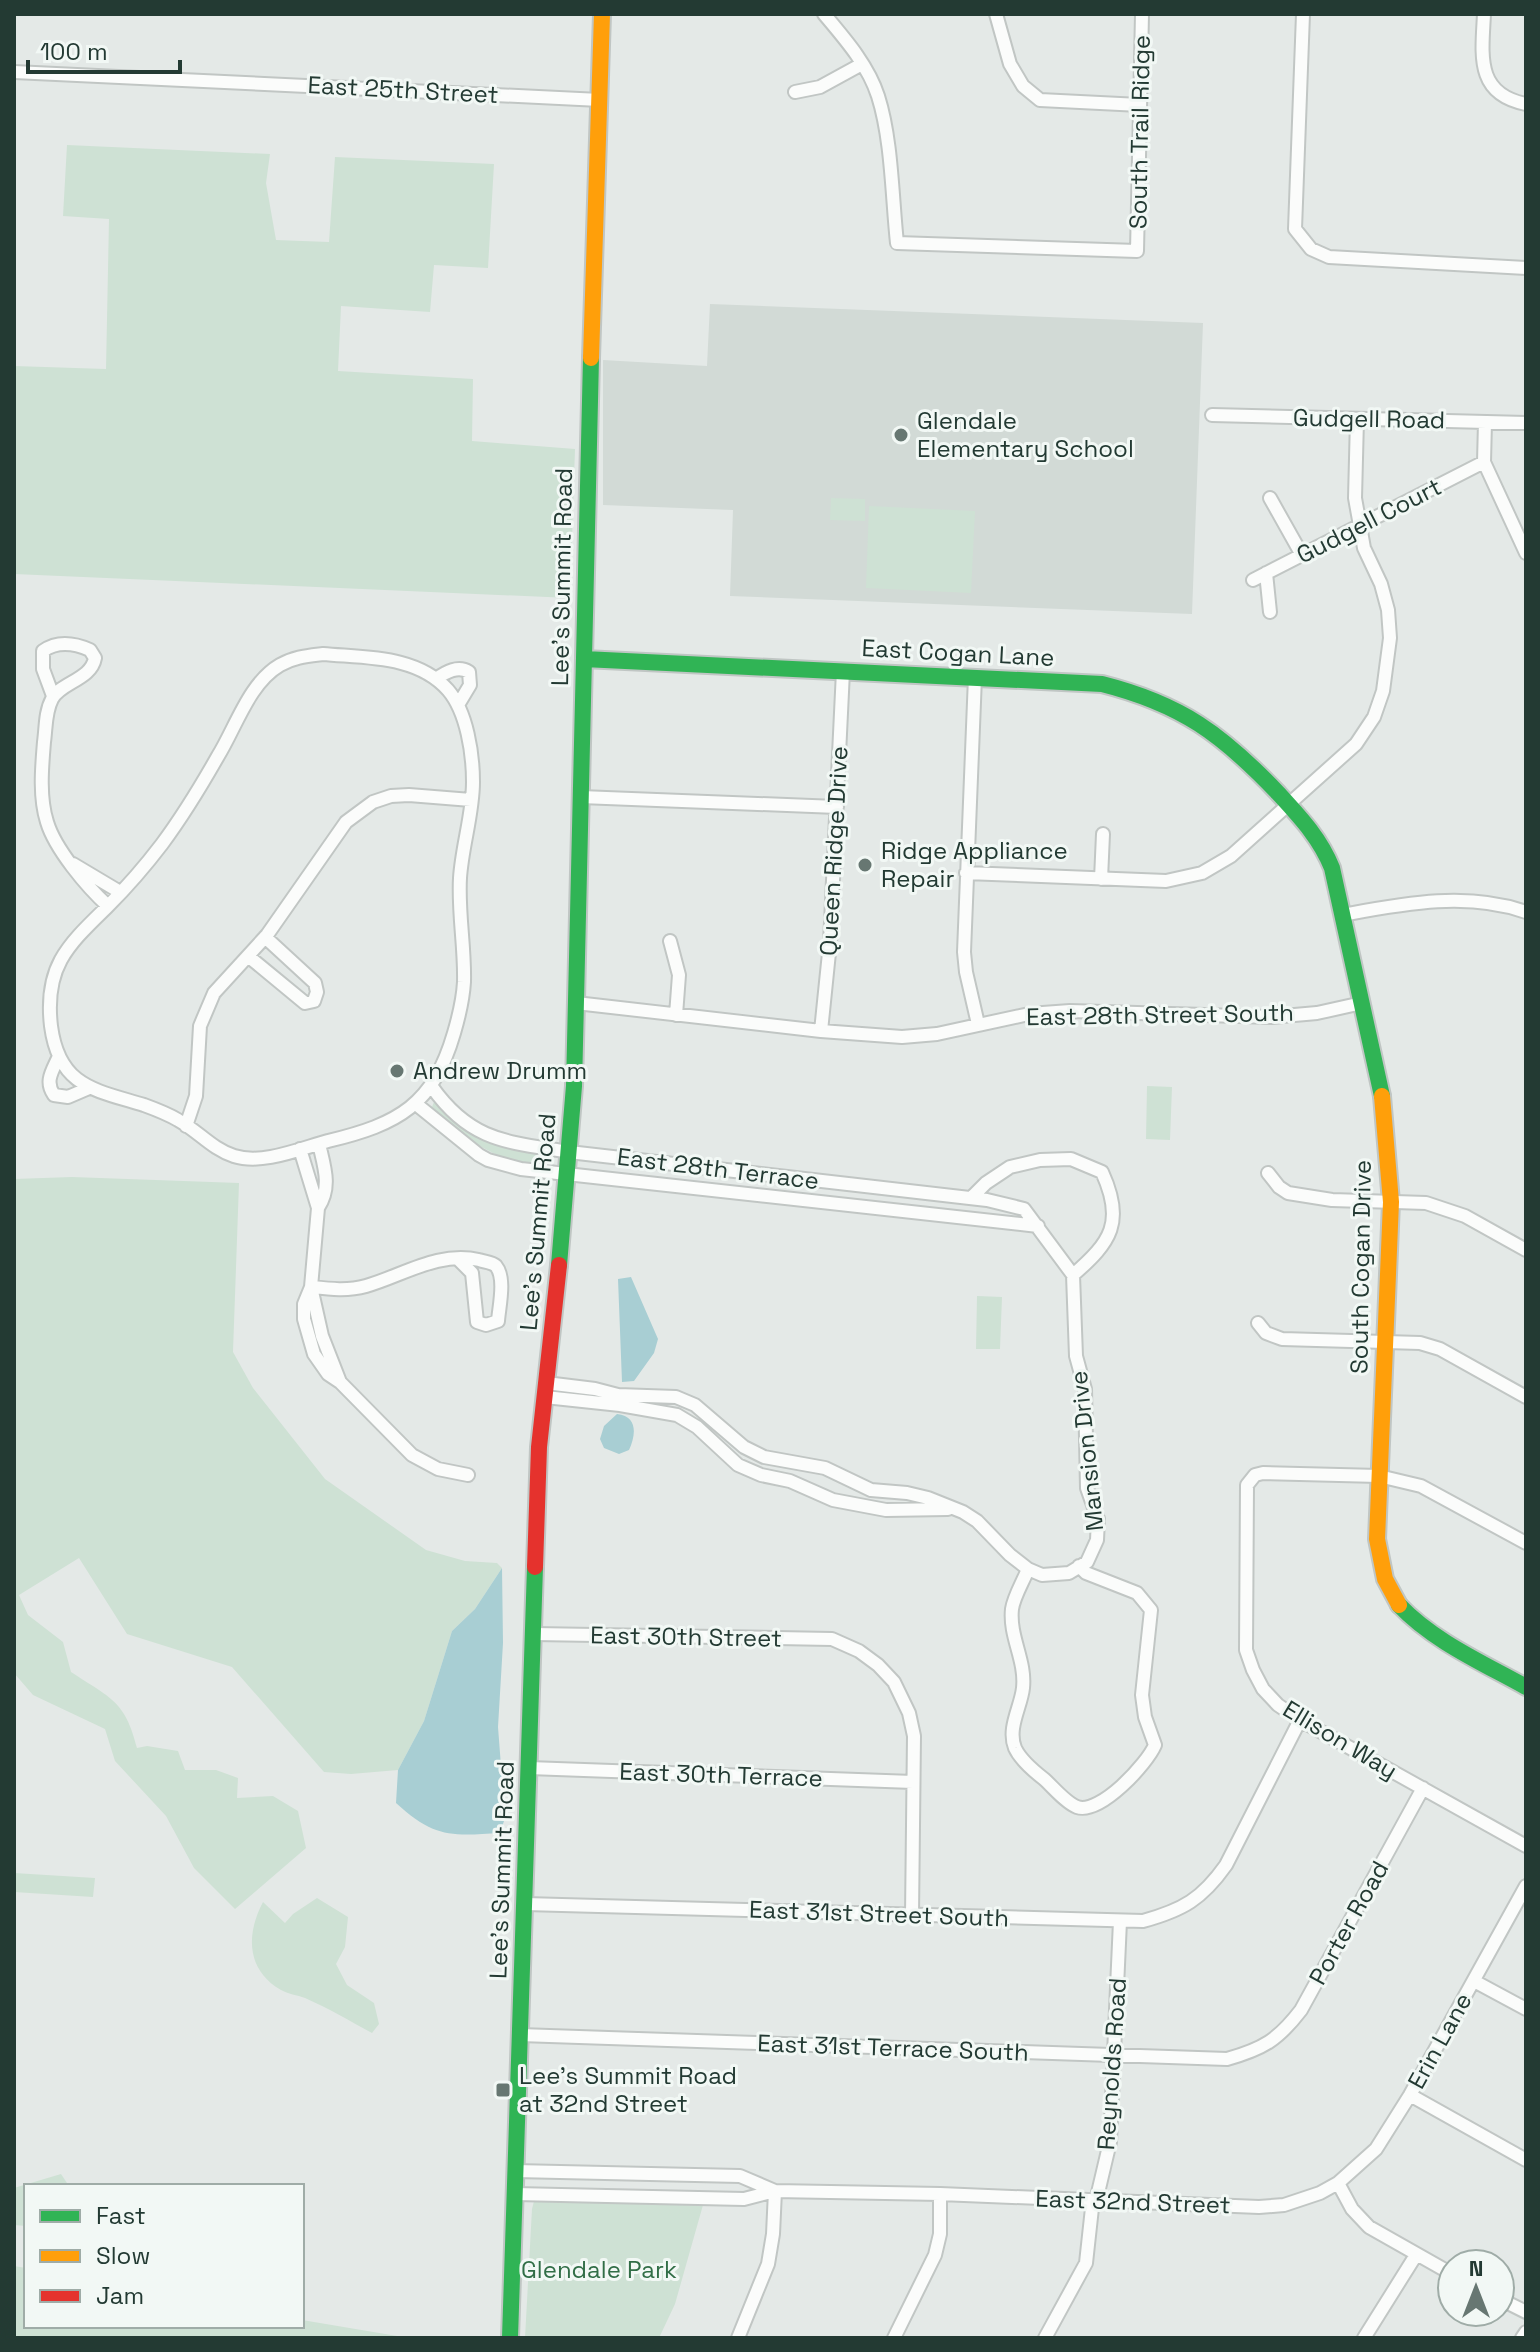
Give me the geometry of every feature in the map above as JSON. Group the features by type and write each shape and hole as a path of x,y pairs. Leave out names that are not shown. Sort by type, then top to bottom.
{"main road":[{"name":"Lee's Summit Road","path":"510,2338 539,1447 568,1173 574,1086 602,14"},
{"name":"East Cogan Lane","path":"584,659 975,677 1102,684 1131,689 1160,699 1219,735 1288,805"},
{"name":"South Cogan Drive","path":"1288,805 1312,830 1332,868 1384,1106 1391,1202 1377,1539 1380,1563 1390,1591 1415,1624 1526,1687"}],"street":[{"path":"795,92 820,87 862,64 846,38 824,14"},
{"path":"996,14 1010,64 1023,86 1040,100 1140,105"},
{"name":"South Trail Ridge","path":"862,64 880,108 897,243 1137,251 1142,14"},
{"path":"1303,14 1295,229 1311,249 1329,257 1526,268"},
{"path":"1484,14 1481,61 1485,74 1494,88 1507,99 1526,104"},
{"name":"East 25th Street","path":"14,72 600,100"},
{"name":"Gudgell Road","path":"1212,415 1526,423"},
{"path":"966,873 1166,881 1202,873 1231,856 1356,744 1374,717 1383,691 1390,638 1388,610 1381,584 1364,548 1359,526 1355,498 1357,419"},
{"path":"1485,422 1484,462 1526,553"},
{"name":"Gudgell Court","path":"1253,580 1484,462"},
{"path":"1270,498 1302,555"},
{"path":"1266,573 1270,612"},
{"path":"53,696 43,669 43,651 52,644 90,650 95,658 93,667 53,696 47,714 41,769 46,820 52,834 88,887 108,906"},
{"path":"336,655 407,664 436,679 458,705 467,731 473,782 458,911 464,982 459,1017 449,1051 432,1087 416,1104 384,1124 256,1160 234,1156 148,1107 89,1088 77,1081 63,1067 53,1040 50,989 59,961 84,927 108,906 163,843 263,680 278,666 299,656 336,655"},
{"path":"436,679 456,669 469,672 470,685 458,705"},
{"name":"Queen Ridge Drive","path":"821,1031 830,943 843,671"},
{"path":"975,677 964,952 978,1024"},
{"path":"186,1126 196,1096 200,1026 214,993 265,937 346,822 373,802 391,796 471,800"},
{"path":"581,797 837,807"},
{"path":"1101,879 1103,834"},
{"path":"73,864 120,892"},
{"path":"1342,915 1407,903 1468,901 1526,912"},
{"path":"248,956 305,1003 314,1001 317,992 315,983 265,937"},
{"path":"670,941 679,975 676,1015"},
{"name":"East 28th Street South","path":"576,1003 821,1031 902,1037 937,1034 1029,1014 1070,1011 1272,1017 1317,1013 1362,1003"},
{"path":"59,1056 49,1079 54,1095 68,1097 89,1088"},
{"name":"East 28th Terrace","path":"432,1087 468,1126 490,1136 569,1152 971,1198 1024,1209 1073,1275"},
{"name":"East 28th Terrace","path":"416,1104 488,1160 521,1169 1038,1226"},
{"path":"319,1144 327,1178 326,1191 318,1208 311,1287 304,1304 306,1334 322,1366 412,1455 438,1469 468,1475"},
{"path":"300,1149 318,1208"},
{"path":"971,1198 986,1183 1010,1167 1040,1160 1071,1159 1102,1172 1113,1195 1114,1224 1106,1242 1073,1275"},
{"path":"1268,1173 1288,1193 1332,1200 1426,1203 1465,1216 1526,1250"},
{"path":"311,1287 353,1289 421,1264 458,1259 482,1261 498,1269 498,1321 486,1325 477,1322 472,1273 458,1259"},
{"name":"Mansion Drive","path":"1028,1569 1042,1575 1069,1573 1087,1562 1097,1540 1098,1519 1087,1488 1085,1389 1076,1356 1073,1275"},
{"path":"1258,1323 1266,1333 1282,1339 1420,1343 1440,1349 1526,1397"},
{"path":"546,1390 595,1389 618,1395 676,1397 695,1405 744,1447 764,1457 825,1468 871,1490 907,1493 963,1512 977,1521 1028,1569 1012,1607 1012,1632 1022,1667 1023,1688 1013,1725 1015,1748 1036,1772 1077,1807 1089,1807 1106,1800 1150,1756 1155,1745 1145,1717 1142,1695 1151,1610 1137,1593 1086,1573 1079,1566"},
{"path":"546,1390 677,1415 697,1427 738,1465 761,1475 790,1481 833,1500 886,1510 946,1509 963,1512"},
{"name":"Ellison Way","path":"1379,1476 1263,1473 1247,1485 1246,1650 1253,1670 1263,1689 1278,1705 1300,1720 1526,1846"},
{"path":"1379,1476 1421,1486 1526,1543"},
{"name":"East 30th Street","path":"534,1634 837,1641 859,1651 878,1665 903,1697 914,1736 913,1782"},
{"name":"East 31st Street South","path":"525,1904 1143,1921 1191,1903 1218,1876 1300,1720"},
{"name":"East 30th Terrace","path":"529,1768 913,1782"},
{"path":"912,1915 913,1782"},
{"name":"Porter Road","path":"1263,2046 1282,2034 1301,2010 1423,1788"},
{"name":"Erin Lane","path":"1338,2183 1376,2149 1410,2095 1526,1886"},
{"name":"Reynolds Road","path":"1045,2338 1086,2263 1094,2201 1110,2142 1120,1921"},
{"path":"1474,1981 1526,2009"},
{"name":"East 31st Terrace South","path":"520,2035 1227,2059 1263,2046"},
{"path":"1410,2095 1526,2160"},
{"name":"East 32nd Street","path":"515,2171 740,2176 775,2191"},
{"path":"1338,2183 1360,2220 1436,2266"},
{"name":"East 32nd Street","path":"515,2194 744,2199 775,2191 1273,2206 1302,2200 1338,2183"},
{"path":"738,2338 768,2264 775,2191"},
{"path":"894,2338 935,2255 940,2234 940,2194"},
{"path":"1364,2338 1416,2255"},
{"path":"1522,2338 1526,2332"}],"shaded area":[{"name":"Glendale Elementary School","path":"710,304 1203,323 1192,614 730,596 733,510 603,505 603,360 707,366"}],"green space":[{"path":"67,145 270,154 266,183 276,240 329,242 335,157 494,164 488,268 434,265 430,312 341,306 338,371 473,379 472,441 575,449 570,598 14,574 14,366 106,369 109,219 63,216"},
{"path":"831,498 865,499 865,521 830,520"},
{"path":"869,506 975,511 971,593 866,588"},
{"path":"1147,1086 1172,1087 1170,1140 1146,1139"},
{"path":"434,1102 471,1132 550,1153 552,1161 542,1165 526,1164 496,1155 442,1117 432,1107"},
{"path":"72,1177 239,1183 233,1352 253,1388 325,1479 426,1550 465,1561 497,1563 502,1568 475,1609 452,1631 424,1721 398,1770 351,1774 324,1772 232,1667 127,1634 79,1558 19,1595 28,1615 63,1642 71,1672 106,1695 121,1710 137,1748 147,1746 178,1751 185,1770 216,1770 238,1778 237,1798 273,1796 298,1811 306,1848 235,1909 194,1868 166,1816 115,1761 105,1729 33,1695 14,1673 14,1179"},
{"path":"977,1296 1002,1297 1000,1349 976,1349"},
{"path":"14,1873 95,1878 93,1897 14,1892"},
{"path":"317,1898 348,1917 345,1947 336,1964 347,1985 374,2003 379,2024 372,2033 314,2002 281,1990 269,1982 255,1962 252,1939 263,1902 285,1923"},
{"path":"61,2174 68,2184 27,2184"},
{"path":"24,2185 24,2226 14,2225 14,2188"},
{"name":"Glendale Park","path":"534,2201 703,2205 675,2304 659,2338 525,2338 532,2209"},
{"path":"14,2266 24,2268 24,2328 304,2328 304,2320 409,2338 14,2338"}],"water":[{"path":"631,1277 658,1339 654,1353 634,1381 622,1382 618,1279"},
{"path":"617,1414 629,1418 634,1427 629,1450 619,1454 604,1448 600,1439 604,1426"},
{"path":"502,1568 503,1643 498,1727 505,1818 500,1833 444,1832 421,1823 396,1803 398,1770 424,1721 452,1631 475,1609"}],"traffic: fast":[{"path":"559,1265 574,1086 591,358"},
{"path":"584,659 1102,684 1178,712 1219,738 1258,772 1302,819 1327,857 1332,868 1382,1096"},
{"path":"510,2338 535,1567"},
{"path":"1399,1605 1427,1630 1526,1687"}],"traffic: slow":[{"path":"591,358 602,14"},
{"path":"1382,1096 1391,1202 1377,1539 1385,1579 1399,1605"}],"traffic: jam":[{"path":"535,1567 539,1447 559,1265"}],"place":[{"name":"Glendale Elementary School","path":"901,435"},
{"name":"Ridge Appliance Repair","path":"865,865"},
{"name":"Andrew Drumm","path":"397,1071"},
{"name":"Lee's Summit Road at 32nd Street","path":"503,2090"}]}
